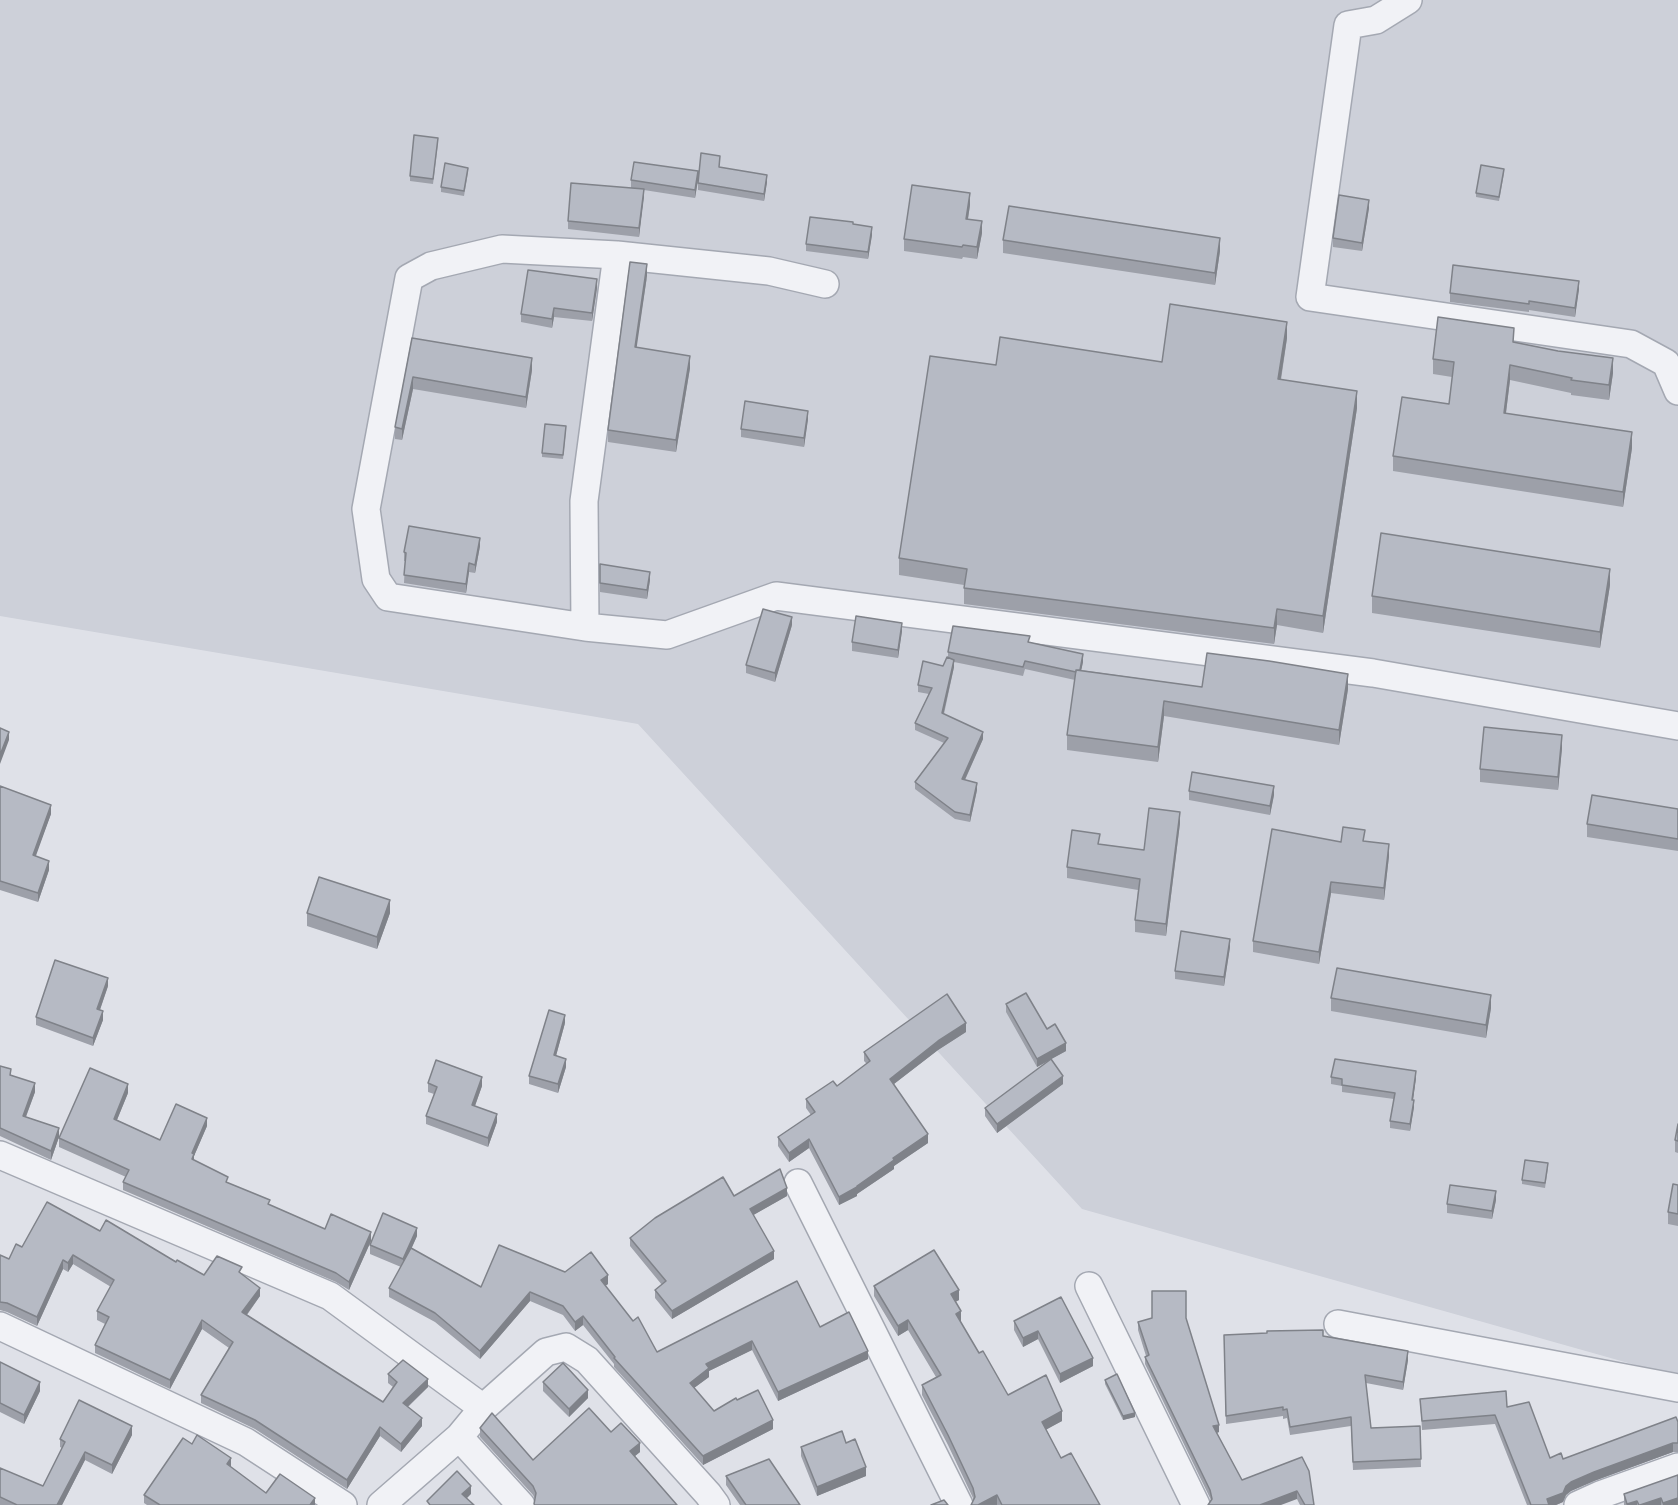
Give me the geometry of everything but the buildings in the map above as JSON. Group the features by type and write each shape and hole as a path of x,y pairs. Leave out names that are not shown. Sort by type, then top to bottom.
{"street":[{"path":"1408,0 1376,20 1348,25 1310,297 1631,344 1666,363 1678,391"},
{"path":"825,284 769,271 617,255 502,249 431,266 409,278 366,510 376,579 388,597 585,627 667,635 776,596 1373,673 1678,726"},
{"path":"585,627 584,501 617,255"},
{"path":"0,1155 330,1296 483,1408"},
{"path":"798,1183 959,1505"},
{"path":"1089,1286 1196,1505"},
{"path":"1338,1324 1678,1388"},
{"path":"0,1326 246,1442 344,1505"},
{"path":"381,1505 459,1437 483,1408 546,1352 566,1347 587,1360 716,1505"},
{"path":"459,1437 521,1505"},
{"path":"1593,1502 1678,1467"}],"shaded area":[{"path":"0,0 1678,0 1678,1377 1082,1209 638,724 0,616"}]}
